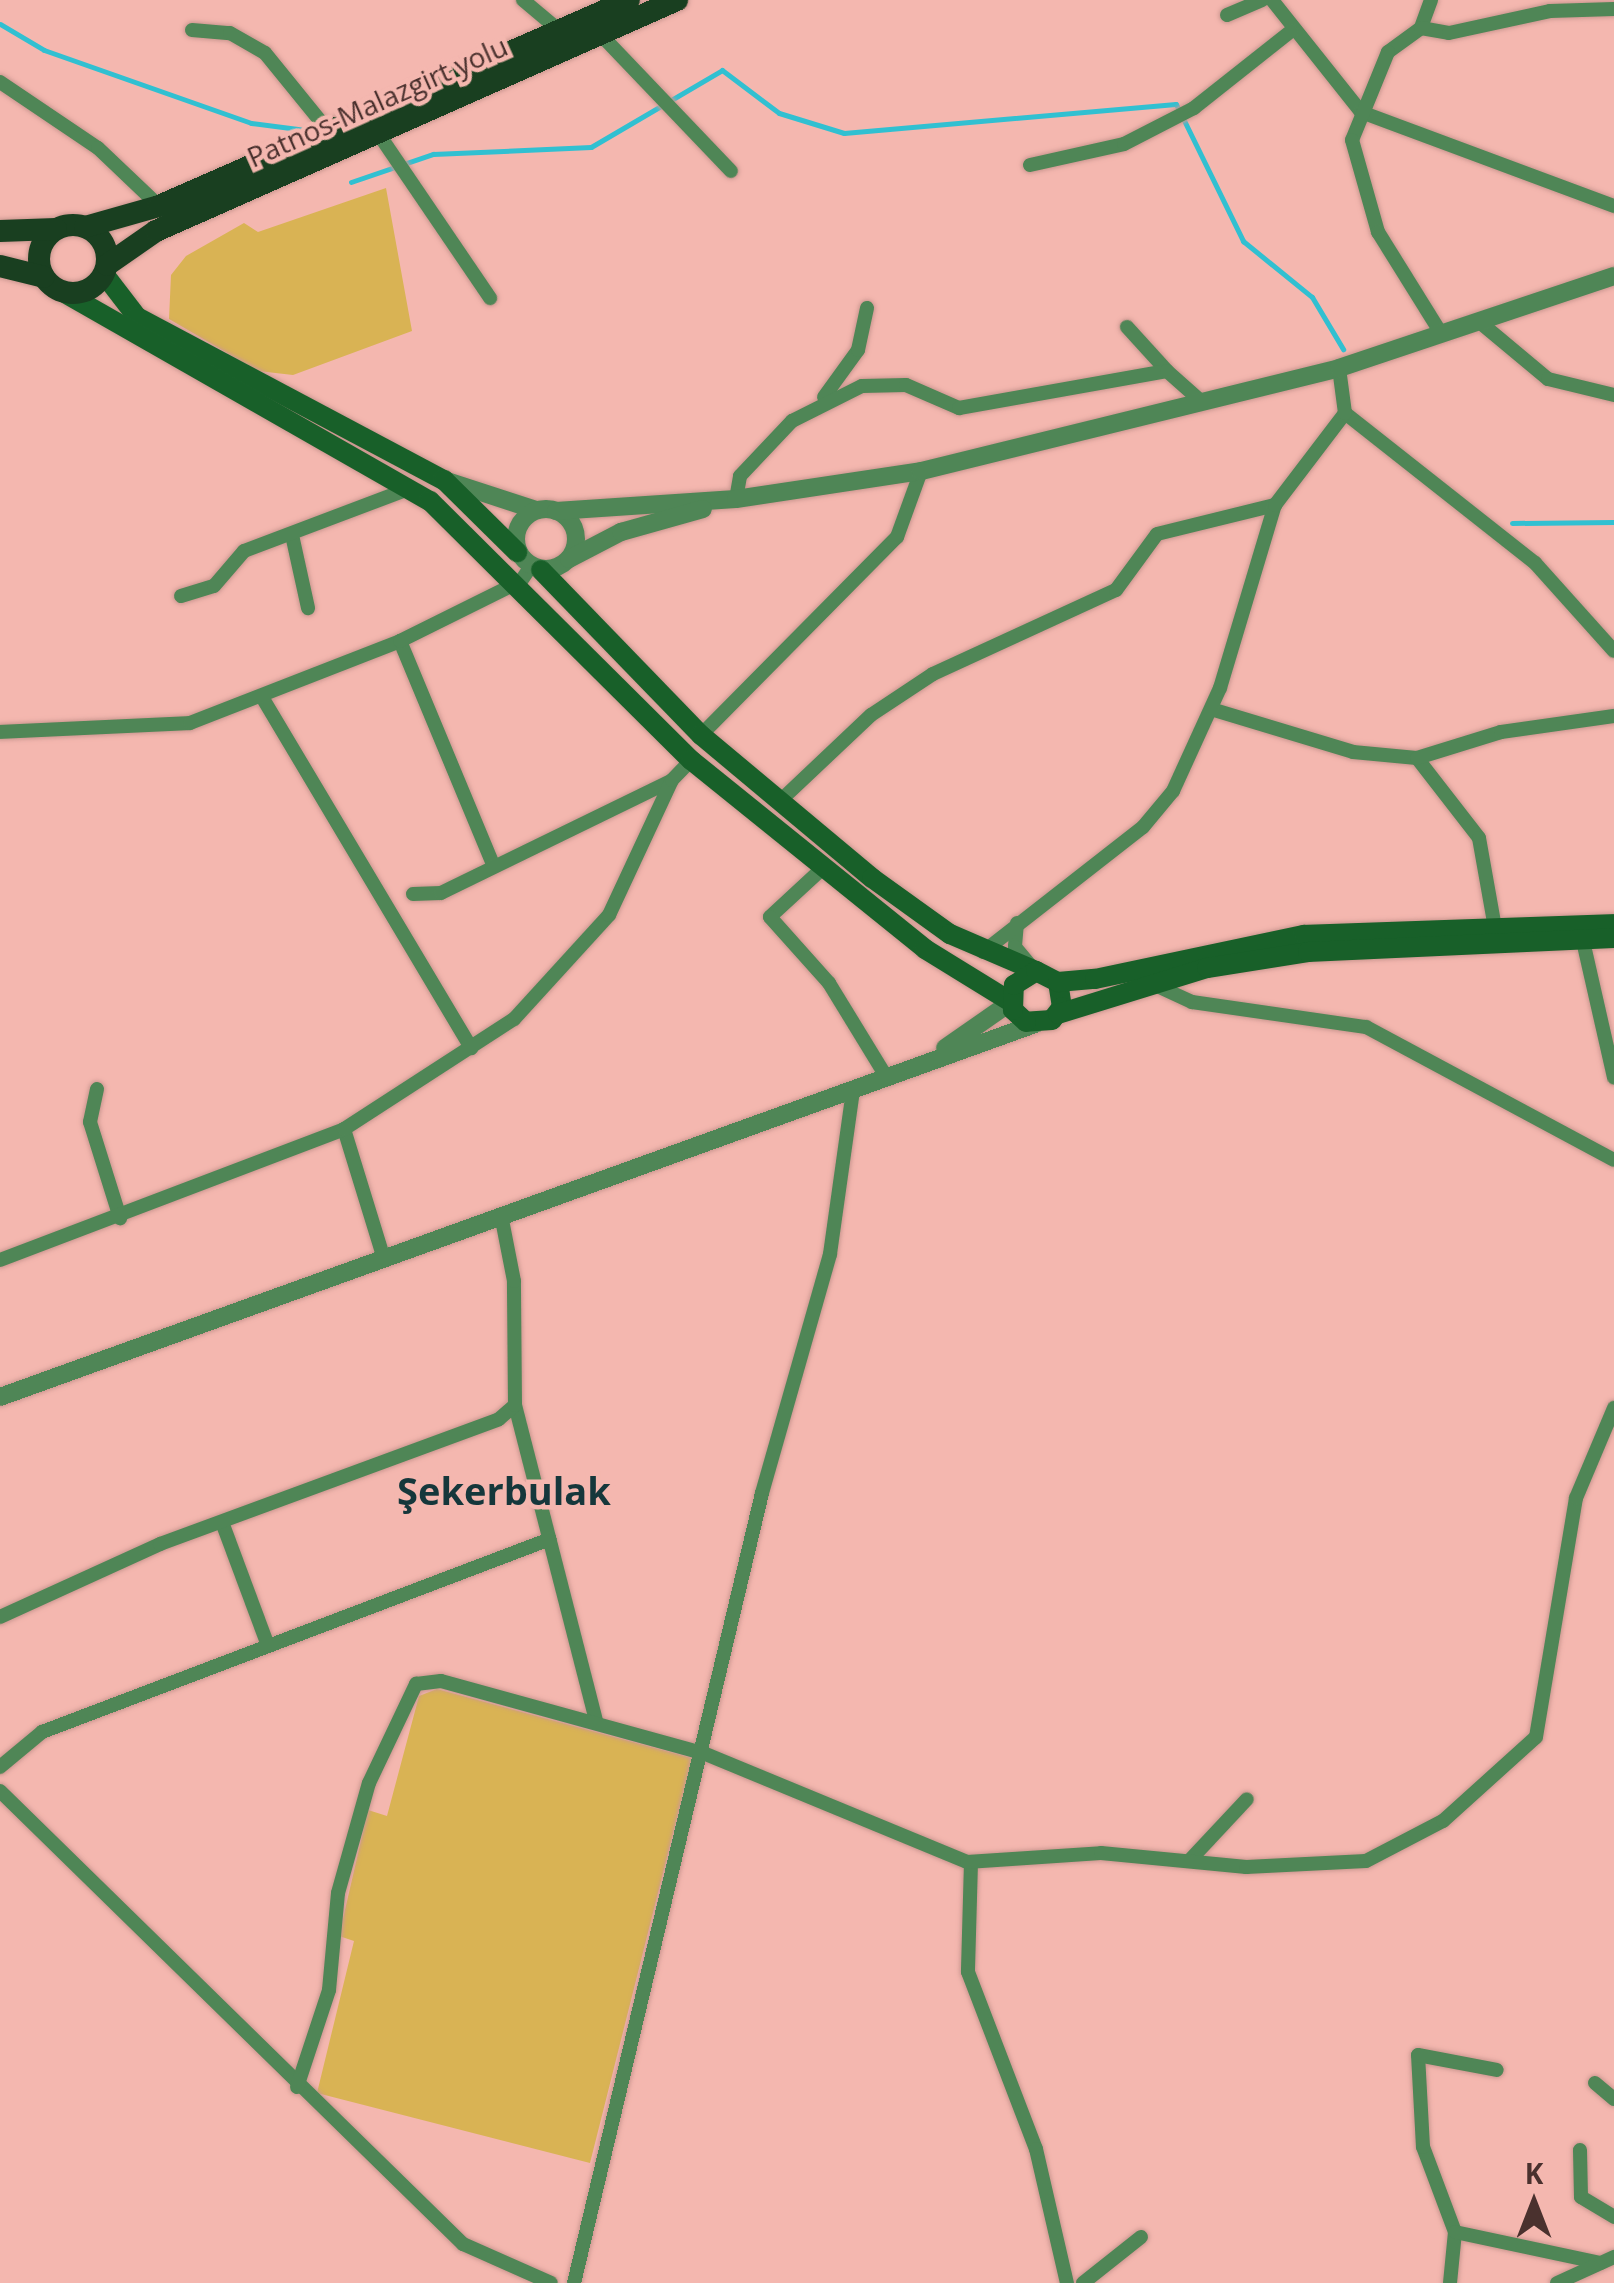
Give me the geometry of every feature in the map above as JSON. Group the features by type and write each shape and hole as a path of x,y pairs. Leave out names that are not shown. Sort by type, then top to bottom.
{"main road":[{"path":"0,232 85,227 159,206 628,0"},
{"name":"Patnos-Malazgirt yolu","path":"106,270 156,231 380,136 676,0"},
{"path":"85,227 100,238 106,270 137,316 444,480 701,735 915,911 983,952 1058,982 1249,941 1496,933 1614,924"},
{"path":"56,229 39,256 53,284 412,488 528,567 691,760 925,950 1011,1002 1035,1024 1155,985 1308,952 1614,938"},
{"path":"0,266 82,292 106,270"},
{"path":"1011,1002 1020,978 1036,972"},
{"path":"1058,982 1058,1014"}],"street":[{"path":"524,0 560,31"},
{"path":"1227,14 1262,0"},
{"path":"1272,0 1290,31 1360,112 1614,206"},
{"path":"1430,0 1421,28 1388,52 1360,112 1352,140 1362,193 1442,335"},
{"path":"1421,28 1449,33 1550,11 1614,9"},
{"path":"192,30 230,33 265,53 330,134"},
{"path":"1030,165 1124,144 1175,118 1194,108 1290,31"},
{"path":"600,35 664,97 731,171"},
{"path":"0,82 74,128 159,206"},
{"path":"380,136 402,174 490,298"},
{"path":"444,480 536,510 556,511 736,499 921,471 1339,368 1482,324 1614,276"},
{"path":"736,499 748,465 824,398 858,350 867,308"},
{"path":"1482,324 1548,379 1614,395"},
{"path":"1127,327 1202,402"},
{"path":"1339,368 1345,413 1534,562 1614,651"},
{"path":"824,398 897,384 960,408 1094,377 1168,371"},
{"path":"983,952 1143,827 1173,791 1211,709 1275,505 1345,413"},
{"path":"701,735 897,537 921,471"},
{"path":"180,596 214,586 244,551 412,488"},
{"path":"0,732 159,729 262,697 400,641 528,567 568,560 621,532 736,499"},
{"path":"780,801 871,714 933,674 1116,590 1158,534 1275,505"},
{"path":"528,567 516,532 536,510"},
{"path":"556,511 575,532 568,560"},
{"path":"292,534 308,608"},
{"path":"400,641 494,864"},
{"path":"262,697 471,1048"},
{"path":"1211,709 1354,752 1418,758 1501,732 1614,716"},
{"path":"1418,758 1479,838 1496,933"},
{"path":"0,1260 120,1218 344,1129 514,1018 609,915 672,780 691,760"},
{"path":"413,894 442,893 494,864 672,780"},
{"path":"826,866 770,917 829,983 887,1078"},
{"path":"1017,923 1015,947 1036,972"},
{"path":"1583,940 1614,1078"},
{"path":"1155,985 1192,1002 1366,1027 1614,1160"},
{"path":"906,1070 1011,1002"},
{"path":"0,1397 502,1220 1035,1024"},
{"path":"97,1089 90,1122 120,1218"},
{"path":"574,2283 830,1254 854,1090"},
{"path":"344,1129 384,1259"},
{"path":"502,1220 514,1281 516,1405 596,1721"},
{"path":"1,1613 222,1522 464,1439 516,1405"},
{"path":"298,2087 329,1990 338,1894 369,1783 416,1684 442,1680 703,1753 971,1862 1101,1853 1300,1866 1390,1853 1522,1758 1540,1719 1576,1498 1614,1408"},
{"path":"222,1522 266,1640"},
{"path":"0,1767 42,1732 266,1640 550,1539"},
{"path":"0,1790 298,2087 463,2244 551,2283"},
{"path":"1190,1860 1246,1800"},
{"path":"971,1862 968,1972 1036,2148 1068,2283"},
{"path":"1450,2283 1455,2232 1423,2147 1418,2055 1498,2070"},
{"path":"1595,2083 1614,2099"},
{"path":"1580,2150 1581,2197 1614,2217"},
{"path":"1455,2232 1608,2260"},
{"path":"1083,2283 1140,2236"},
{"path":"1557,2283 1608,2260"}],"shaded area":[{"path":"386,188 412,331 293,375 258,371 169,319 171,275 186,256 244,223 258,232"},
{"path":"437,1689 692,1758 590,2163 317,2093 354,1941 339,1936 368,1810 387,1816 419,1696"}],"waterway":[{"path":"0,24 44,50 251,123 306,130"},
{"path":"351,182 433,154 591,147 722,70 779,113 844,133 1176,104 1243,241 1312,297 1343,349"},
{"path":"1512,523 1614,522"}],"district":[{"name":"Şekerbulak","path":"504,1491"}]}
